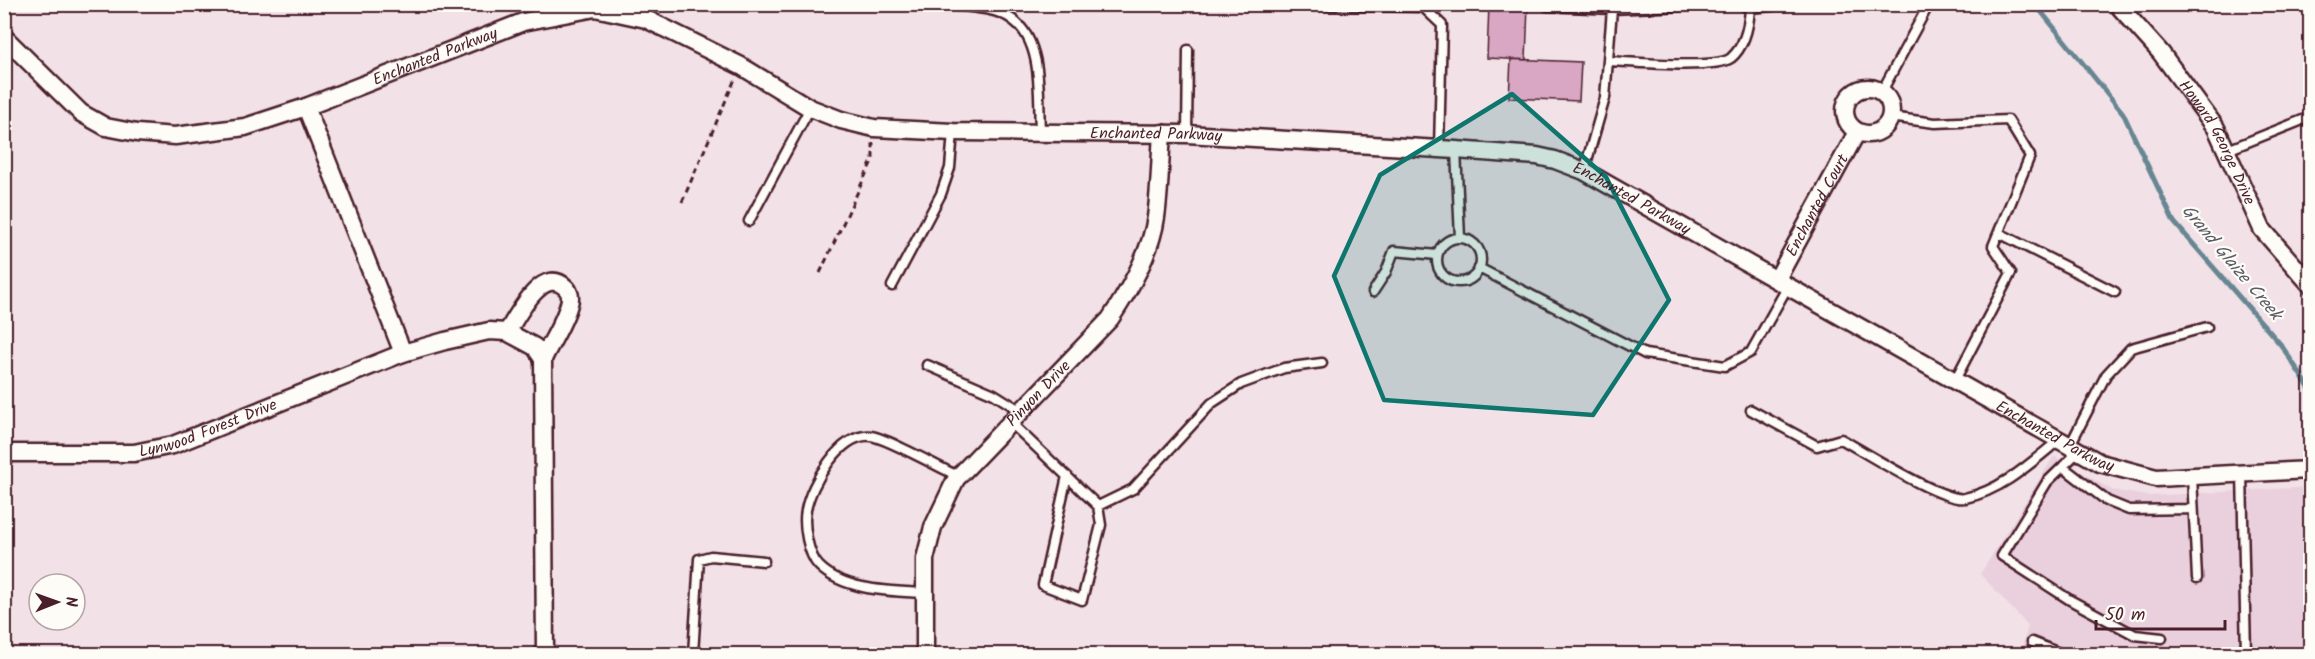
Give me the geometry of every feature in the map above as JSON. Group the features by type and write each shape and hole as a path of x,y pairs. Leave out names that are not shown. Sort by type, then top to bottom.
{"street":[{"name":"Howard George Drive","path":"2117,4 2161,53 2216,128 2262,229 2310,284"},
{"name":"Enchanted Parkway","path":"4,37 62,97 81,113 106,127 137,134 175,136 245,127 306,107 523,22 595,8 646,19 741,66 810,108 841,120 874,128 953,132 1187,134 1537,156 1584,171 2100,463 2156,478 2310,470"},
{"path":"1868,88 1881,93 1889,102 1890,117 1880,131 1865,135 1857,132 1846,121 1846,105 1849,98 1860,90 1868,88"},
{"path":"306,107 403,353"},
{"name":"Enchanted Court","path":"1783,282 1857,132"},
{"name":"Pinyon Drive","path":"925,654 925,559 933,527 958,476 1110,319 1126,296 1147,250 1156,219 1162,133"},
{"path":"543,359 535,347 507,332 542,284 554,281 564,285 568,290 570,303 543,359 545,654"},
{"name":"Lynwood Forest Drive","path":"4,453 134,453 172,445 403,353 489,331 507,332"}],"lane":[{"path":"940,4 992,12 1013,20 1029,40 1036,65 1040,131"},
{"path":"1255,4 1423,7 1442,25 1448,150 1460,237"},
{"path":"1547,6 1612,9 1729,4"},
{"path":"1739,4 1750,8 1792,4"},
{"path":"1881,93 1929,4"},
{"path":"1608,61 1713,65 1731,58 1749,29 1750,8"},
{"path":"1584,171 1605,98 1612,9"},
{"path":"1187,134 1188,50"},
{"path":"749,221 810,108"},
{"path":"1890,117 1935,123 2008,120 2030,156 1993,246 2011,273 1955,380"},
{"path":"2225,151 2310,117"},
{"path":"892,286 941,194 950,168 953,132"},
{"path":"1999,233 2115,292"},
{"path":"1460,237 1469,240 1479,250 1479,268 1468,280 1454,281 1438,269 1437,255 1443,243 1460,237"},
{"path":"1373,292 1386,272 1394,251 1437,255"},
{"path":"1479,268 1646,354 1725,366 1751,352 1783,282"},
{"path":"2162,638 2134,635 2070,600 2002,556 2047,482 2062,467 2069,445 2106,375 2131,348 2206,327"},
{"path":"1098,506 1134,489 1212,403 1241,384 1284,368 1322,363"},
{"path":"927,365 994,394 1067,476 1098,506 1101,525 1082,600 1043,585 1067,476"},
{"path":"1751,410 1817,446 1840,439 1934,491 1963,499 1993,487 2069,445"},
{"path":"924,592 856,585 818,565 804,523 806,507 828,461 854,438 877,438 958,476"},
{"path":"2062,467 2107,501 2129,510 2192,509"},
{"path":"2242,473 2246,654"},
{"path":"2192,476 2197,578"},
{"path":"693,654 699,559 711,556 764,561"},
{"path":"2032,642 2062,654"}],"path":[{"path":"682,202 741,66"},
{"path":"820,273 873,159 874,128"}],"highlighted area":[{"path":"1512,94 1606,177 1669,300 1593,415 1384,400 1334,276 1380,175"}],"shaded area":[{"path":"2054,456 2112,490 2148,496 2310,487 2310,654 2020,654 2028,626 1980,574"}],"building":[{"path":"1489,4 1528,4 1526,60 1487,58"},
{"path":"1511,59 1581,62 1579,101 1509,98"}],"waterway":[{"name":"Grand Glaize Creek","path":"2035,4 2123,113 2174,222 2281,345 2310,389"}]}
